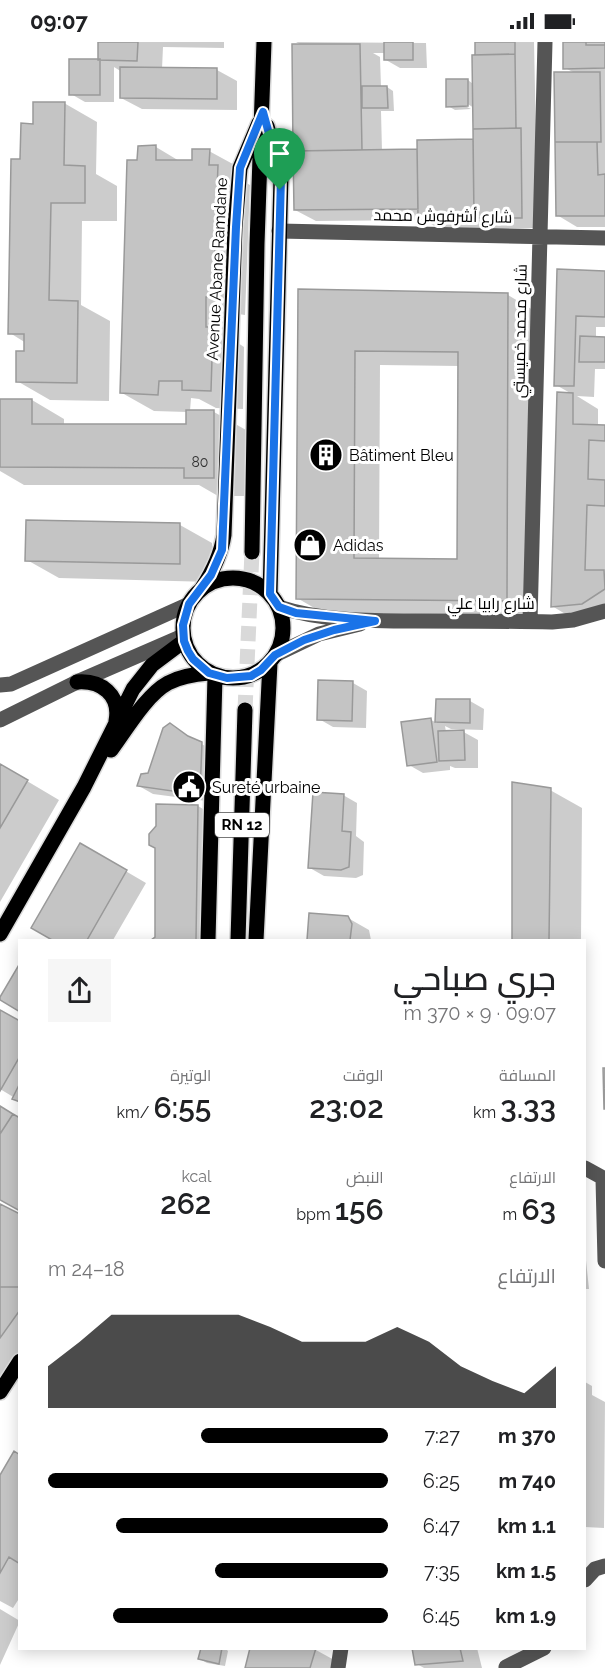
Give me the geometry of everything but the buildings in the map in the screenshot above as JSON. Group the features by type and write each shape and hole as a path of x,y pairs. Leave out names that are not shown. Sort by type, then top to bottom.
{"main road":[{"path":"252,552 257,255 264,42"},
{"path":"84,787 143,706 167,683 181,677 212,674 239,679 251,676 273,659 281,644 283,619 275,601 281,177 263,112"},
{"name":"Avenue Abane Ramdane","path":"202,588 211,575 222,550 224,535 240,168 263,112"},
{"path":"212,674 193,659 184,638 185,614 189,604 202,588 225,578 250,580 275,601"},
{"path":"0,934 84,787 126,703 152,665 184,638"},
{"name":"RN 12","path":"256,939 273,659"},
{"name":"RN 12","path":"208,939 212,674"},
{"path":"77,682 87,682 105,688 116,705 116,724"},
{"name":"RN 12","path":"238,939 245,710"},
{"path":"0,1392 18,1364"}],"street":[{"name":"شارع محمد خميستي","path":"530,621 545,42"},
{"name":"شارع أشرفوش محمد","path":"279,231 605,238"},
{"path":"275,601 296,613 375,621"},
{"path":"0,685 11,684 189,604"},
{"name":"شارع رابيا علي","path":"375,621 573,620 605,611"},
{"path":"273,659 319,634 375,621"},
{"path":"0,720 77,682 184,638"},
{"path":"586,1169 604,1179 605,1261"},
{"path":"586,1579 595,1569 605,1566"},
{"path":"338,1668 341,1650"},
{"path":"506,1666 540,1650"}],"tunnel":[{"path":"245,710 252,552"}],"place":[{"name":"Bâtiment Bleu","path":"326,455"},
{"name":"Adidas","path":"310,545"},
{"name":"Sureté urbaine","path":"189,787"}],"route":[{"path":"263,112 281,177 280,190 270,594 279,607 296,613 375,621 334,630 304,640 275,655 270,663 251,676 239,679 227,678 209,673 193,659 184,641 183,625 189,604 211,575 222,550 240,168 263,112"}]}
